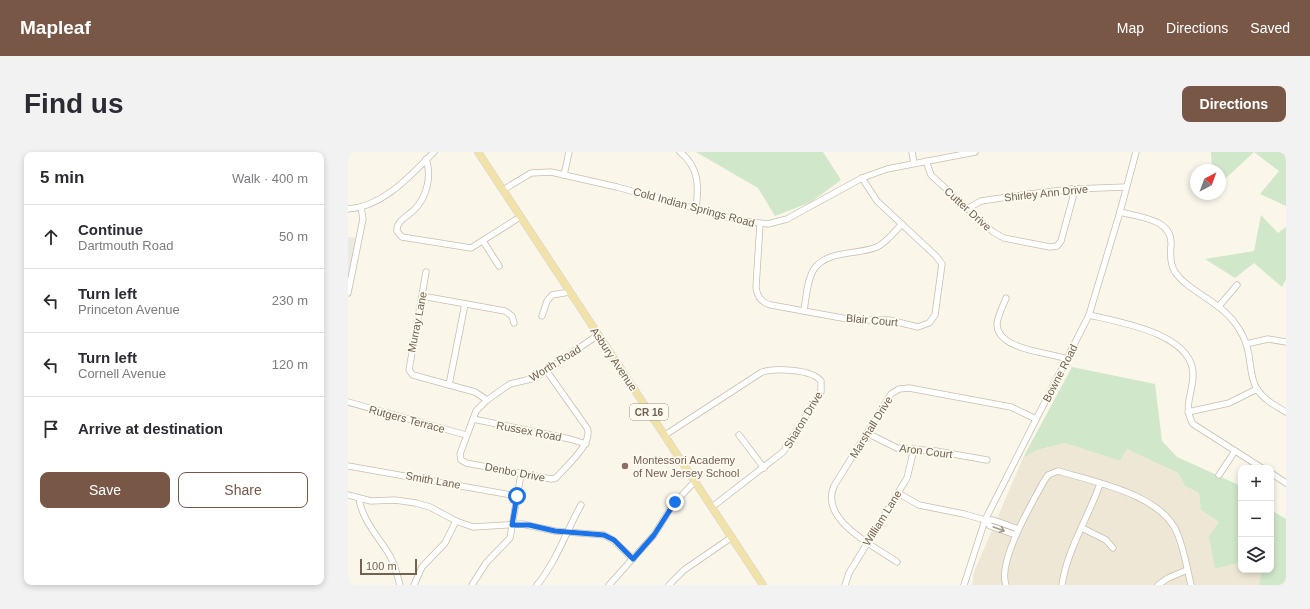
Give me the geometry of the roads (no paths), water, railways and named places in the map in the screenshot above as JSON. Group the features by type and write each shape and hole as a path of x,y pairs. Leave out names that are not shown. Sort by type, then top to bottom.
{"main road":[{"name":"Asbury Avenue","path":"478,152 764,585"}],"street":[{"path":"348,209 374,203 386,195 434,152"},
{"path":"564,175 569,152"},
{"path":"680,152 690,162 697,176 699,191 696,208"},
{"path":"912,152 914,163"},
{"name":"Cold Indian Springs Road","path":"503,190 517,180 534,172 551,172 760,224 771,224 787,219 862,178 887,169 975,152"},
{"name":"Bowne Road","path":"964,585 985,520 1089,315 1120,212 1136,152"},
{"path":"426,159 430,170 425,192 414,210 398,223 398,234 404,237 468,249 520,217"},
{"name":"Cutter Drive","path":"926,161 931,175 993,232 1001,236 1054,247 1061,241 1073,198 1072,189"},
{"name":"Blair Court","path":"760,224 756,287 758,296 763,302 771,305 853,320 889,320 918,327 925,326 931,322 935,315 942,278 942,264 936,256 877,201 862,178"},
{"name":"Shirley Ann Drive","path":"967,209 981,201 1021,195 1072,189 1126,187"},
{"path":"348,293 351,262 363,219 361,207"},
{"path":"1120,212 1155,221 1164,227 1170,237 1170,258 1175,271 1182,280 1219,306 1235,324 1246,344 1252,376 1257,389 1267,400 1286,412"},
{"path":"804,311 811,275 817,264 828,258 877,247 887,240 902,224"},
{"path":"483,241 499,266"},
{"name":"Murray Lane","path":"426,272 410,363 410,373 449,385"},
{"path":"1219,306 1237,285"},
{"path":"542,316 547,301 552,295 570,292"},
{"path":"422,296 505,311 512,316 514,323"},
{"path":"1006,298 997,323 1000,334 1004,340 1013,345 1067,359"},
{"path":"465,304 449,385 478,393 487,400"},
{"path":"1089,315 1150,330 1183,351 1189,359 1193,372 1187,405 1189,417 1196,426 1257,465"},
{"name":"Worth Road","path":"461,460 459,456 476,411 487,400 510,384 532,379 598,335"},
{"path":"1246,344 1268,339 1286,342"},
{"name":"Sharon Drive","path":"665,435 762,372 774,369 783,370 814,375 821,381 821,392 786,449 764,468 712,507"},
{"path":"546,370 588,428 589,434 586,444"},
{"name":"Marshall Drive","path":"897,562 867,543 837,516 831,500 834,486 891,394 904,388 1011,406 1036,419"},
{"path":"1188,412 1229,403 1257,389"},
{"name":"Rutgers Terrace","path":"348,402 466,435"},
{"name":"Russex Road","path":"473,419 570,439 586,444"},
{"name":"Aron Court","path":"867,433 891,446 936,451 988,460"},
{"path":"739,436 764,468"},
{"name":"Denbo Drive","path":"461,460 466,463 553,479 586,444"},
{"name":"William Lane","path":"845,585 849,573 910,473 914,449"},
{"path":"1219,475 1235,451"},
{"name":"Smith Lane","path":"348,466 517,496"},
{"path":"1006,585 1003,574 1018,529 1048,475 1058,471 1141,497 1163,511 1178,534 1190,585"},
{"path":"472,585 486,562 510,538 521,474"},
{"path":"1274,475 1286,483"},
{"path":"609,585 654,535 672,506 695,481"},
{"path":"1062,585 1069,558 1100,484"},
{"path":"898,493 919,505 985,520 993,520 1018,529"},
{"path":"348,495 359,499 416,502 435,510 456,522 473,527 522,524 566,532 601,534 609,537 633,559"},
{"path":"359,499 361,509 370,528 392,561 400,585"},
{"path":"537,585 550,567 566,532 581,505"},
{"path":"985,520 990,526 1016,535"},
{"path":"414,585 425,563 445,543 456,522"},
{"path":"1082,528 1106,540 1112,548"},
{"path":"669,585 684,570 732,538"},
{"path":"1158,585 1168,578 1187,570"}],"place":[{"name":"Montessori Academy of New Jersey School","path":"625,466"}]}
